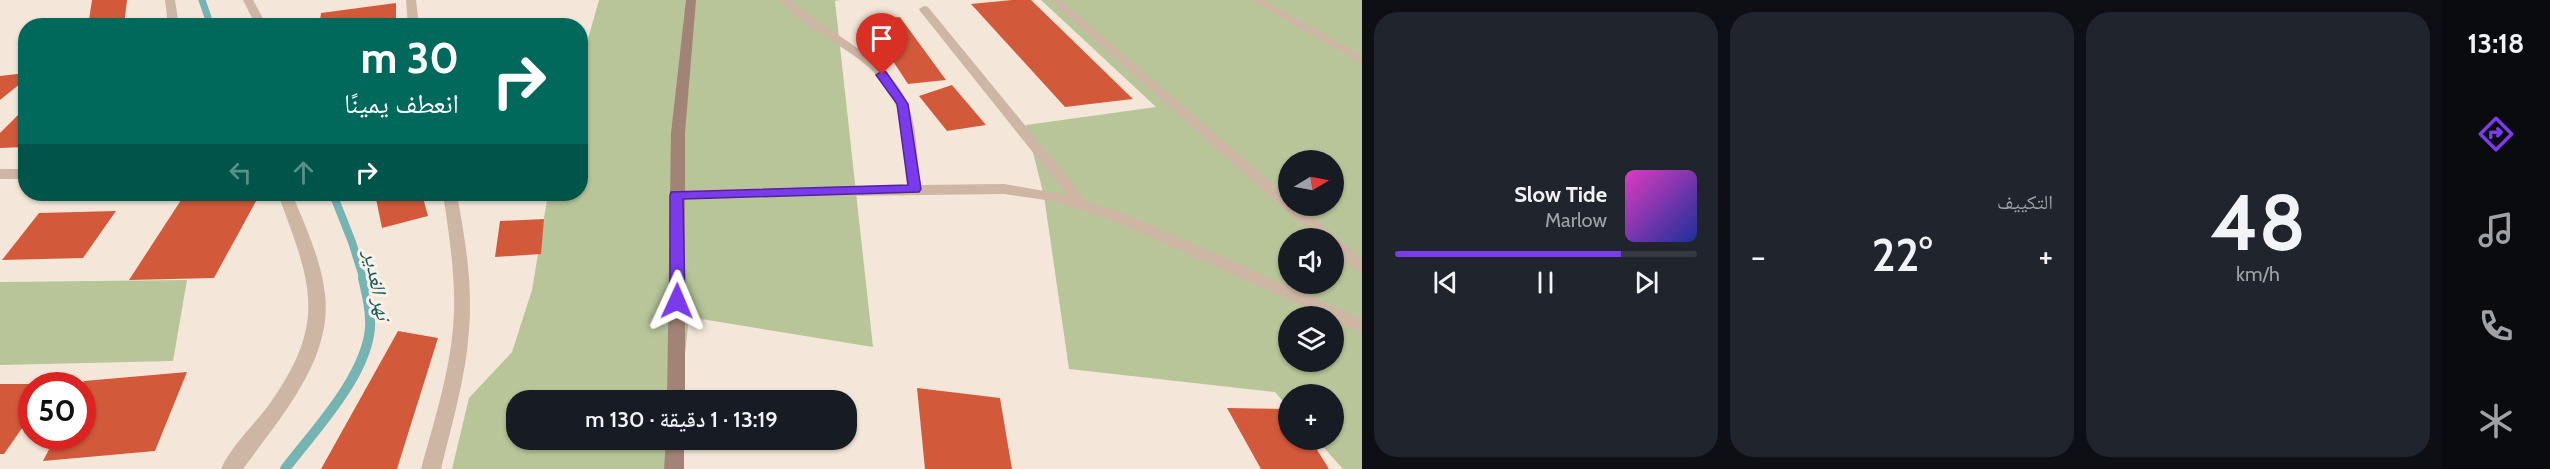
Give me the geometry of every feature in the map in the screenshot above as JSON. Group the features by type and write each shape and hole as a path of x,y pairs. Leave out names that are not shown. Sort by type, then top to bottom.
{"main road":[{"path":"676,390 676,195 679,122 691,0"},
{"path":"674,469 675,450"}],"street":[{"path":"170,0 173,18"},
{"path":"248,0 257,18"},
{"path":"411,0 413,18"},
{"path":"784,0 822,31 857,54 882,75 894,89 903,104 907,123 915,189"},
{"path":"1055,0 1278,195"},
{"path":"1256,0 1362,61"},
{"path":"924,9 1082,204"},
{"path":"0,174 18,174"},
{"path":"676,195 1004,189 1053,196 1082,204 1149,231 1362,326"},
{"path":"231,469 294,379 306,358 317,329 317,297 308,254 288,201"},
{"path":"431,469 452,387 461,330 460,270 451,201"},
{"path":"1302,216 1317,228"},
{"path":"1344,252 1362,267"}],"green space":[{"path":"599,0 840,0 835,1 873,347 689,317 681,390 506,390 506,450 675,450 673,469 452,469 469,398 512,352 532,290 547,201 588,201 588,39"},
{"path":"1041,0 1362,0 1362,469 1343,469 1326,450 1344,450 1344,384 1278,384 1278,395 1275,392 1069,369 1044,196 1026,125 1156,107"},
{"path":"187,280 173,361 0,365 0,282"}],"building":[{"path":"92,0 127,0 125,18 89,18"},
{"path":"1031,0 1133,99 1065,107 971,4"},
{"path":"396,3 396,18 320,18 321,13"},
{"path":"900,17 946,80 908,84 866,20"},
{"path":"18,74 18,85 0,100 0,76"},
{"path":"952,85 986,125 947,131 919,96"},
{"path":"18,115 18,147 0,148 0,133"},
{"path":"180,201 256,201 214,278 129,280"},
{"path":"376,201 424,201 428,216 382,228"},
{"path":"116,211 83,258 2,260 39,213"},
{"path":"544,219 541,254 495,257 500,221"},
{"path":"398,331 438,338 397,469 321,469"},
{"path":"187,372 155,451 43,461 49,450 96,450 96,380"},
{"path":"0,384 18,384 18,434 4,454 0,454"},
{"path":"917,388 1000,398 1012,469 925,469"},
{"path":"1227,408 1278,409 1278,450 1317,450 1329,469 1261,469"}],"waterway":[{"name":"نهر الغدير","path":"202,0 208,18"},
{"name":"نهر الغدير","path":"336,201 364,280"},
{"name":"نهر الغدير","path":"285,469 336,403 359,366 370,328 363,278"}],"route":[{"path":"677,301 676,195 915,189 903,104 882,75"}]}
